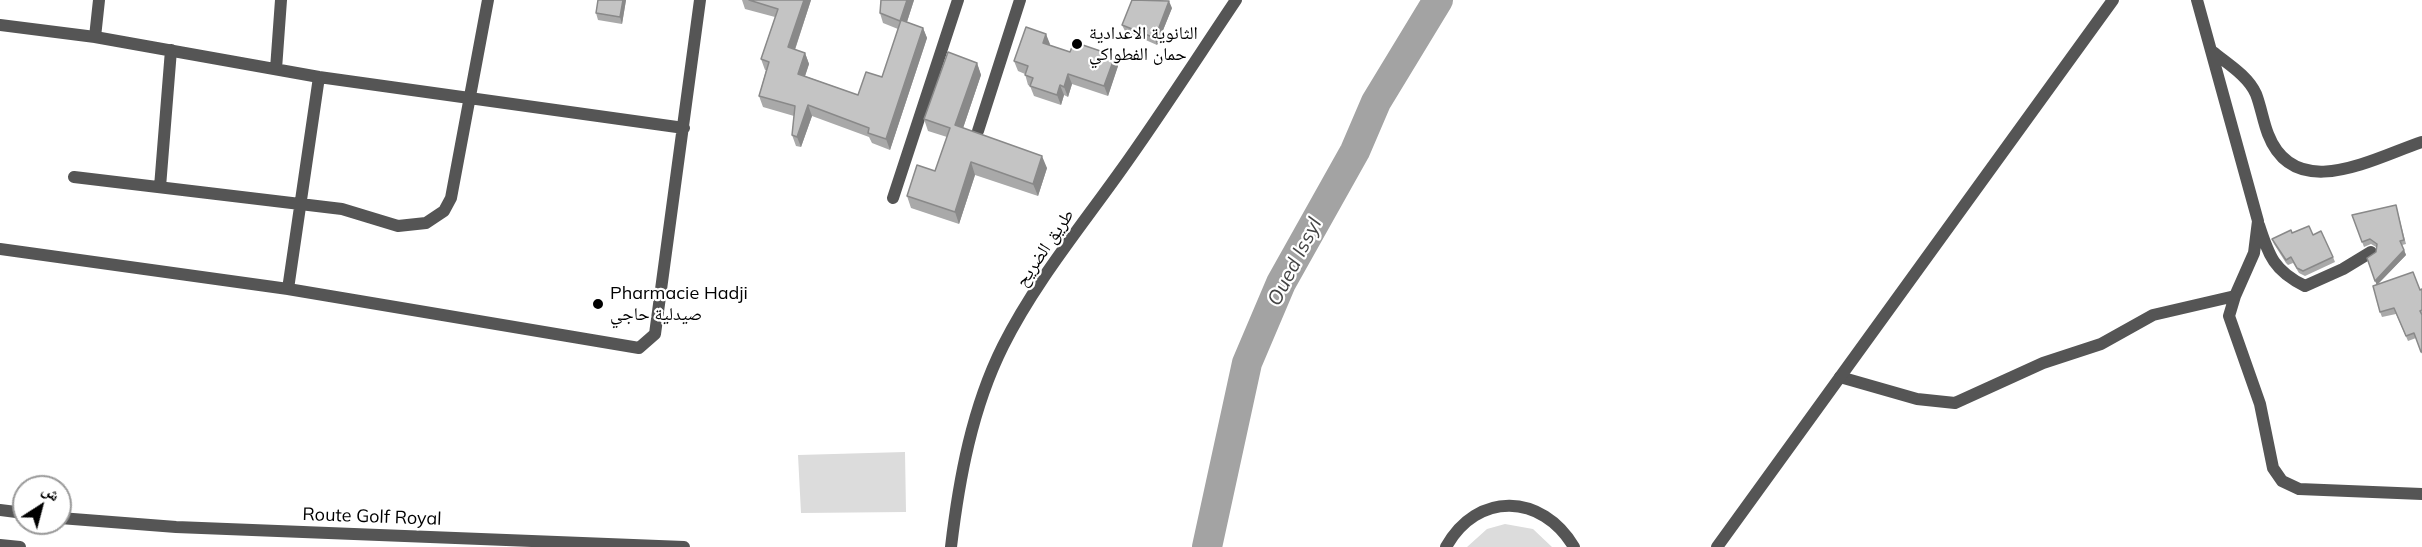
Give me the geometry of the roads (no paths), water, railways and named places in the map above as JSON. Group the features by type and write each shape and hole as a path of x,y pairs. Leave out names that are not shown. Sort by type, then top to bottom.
{"street":[{"path":"95,37 99,0"},
{"path":"276,69 281,0"},
{"path":"74,177 342,209 398,226 426,223 444,211 451,198 468,96 488,0"},
{"path":"0,249 288,289 639,348 655,334 700,0"},
{"path":"893,198 958,0"},
{"path":"978,131 1020,0"},
{"name":"طريق الضريح","path":"951,547 959,482 978,412 1003,347 1046,275 1158,120 1236,0"},
{"path":"1717,547 2113,0"},
{"path":"2197,0 2270,258 2288,278 2305,286 2343,269 2371,252"},
{"path":"0,25 95,37 319,77 468,96 684,128"},
{"path":"160,187 171,50"},
{"path":"2213,52 2250,83 2276,150 2287,162 2302,170 2319,174 2335,172 2422,142"},
{"path":"288,289 302,206 319,77"},
{"path":"2258,221 2254,253 2229,316 2260,404 2273,468 2282,481 2298,489 2422,494"},
{"path":"1840,377 1917,399 1954,404 2043,363 2101,344 2154,315 2235,296"},
{"path":"1446,547 1455,532 1469,518 1487,509 1508,505 1528,507 1547,516 1563,529 1574,547"},
{"name":"Route Golf Royal","path":"72,519 176,527 684,547"},
{"path":"0,544 20,547"}],"waterway":[{"name":"Oued Issyl","path":"1207,547 1247,363 1281,283 1355,151 1376,102 1438,0"}],"place":[{"name":"الثانوية الاعدادية حمان الفطواكي","path":"1077,44"},
{"name":"Pharmacie Hadji صيدلية حاجي","path":"598,304"}]}
